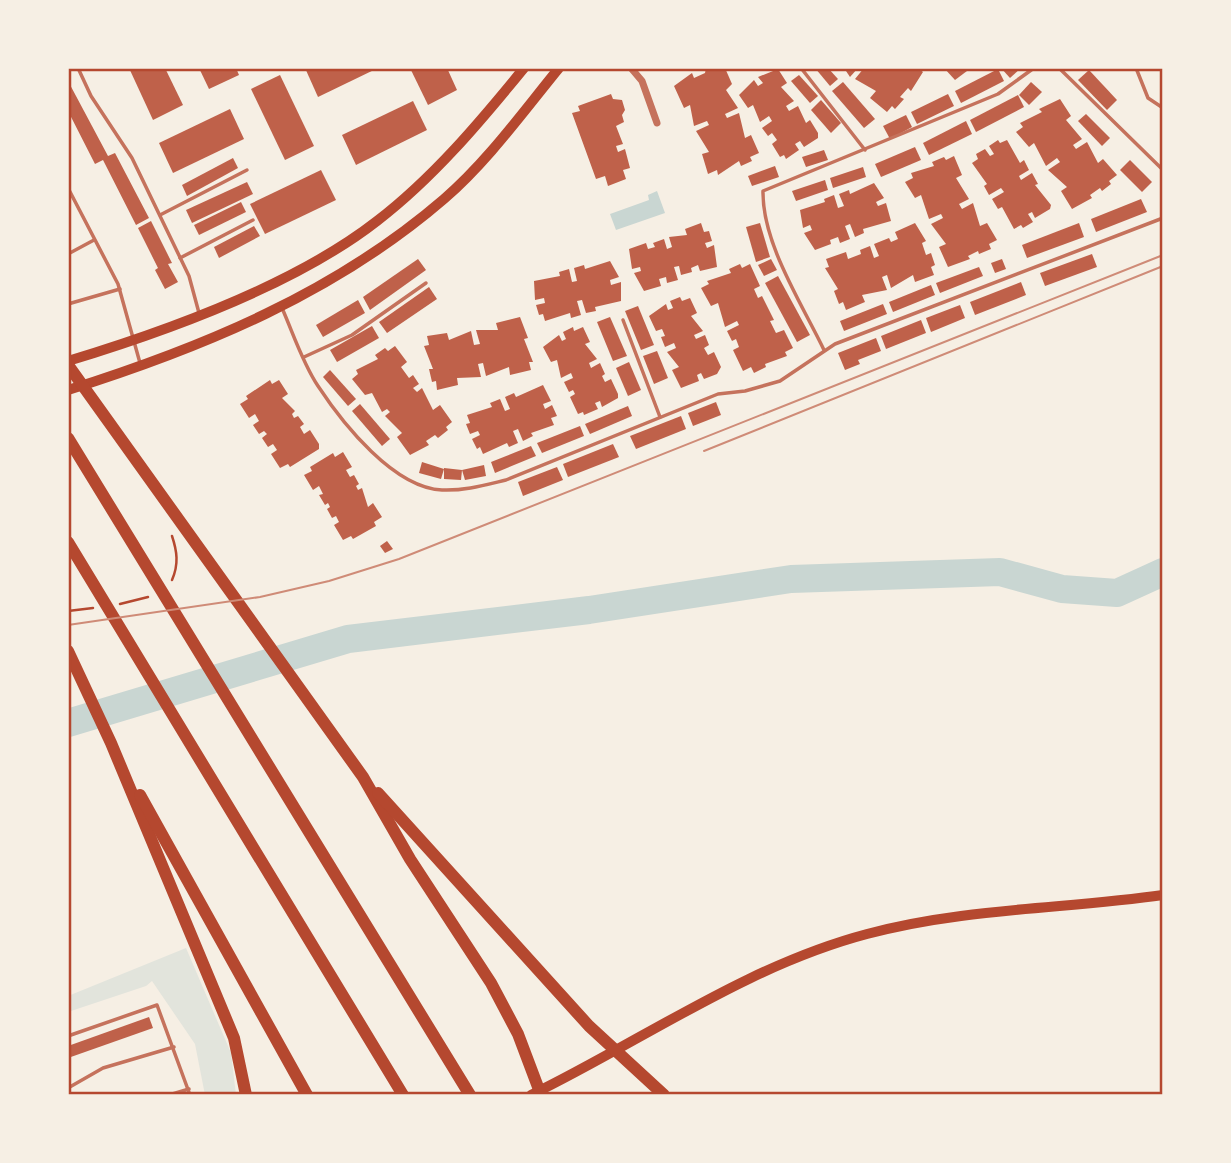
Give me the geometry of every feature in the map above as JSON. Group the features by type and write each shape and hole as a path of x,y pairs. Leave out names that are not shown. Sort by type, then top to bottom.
{"highway":[{"path":"68,363 363,776 410,859 491,983 518,1034 541,1095"},
{"path":"68,438 470,1095"},
{"path":"68,542 403,1095"},
{"path":"68,651 111,743 234,1038 246,1095"},
{"path":"111,743 307,1095"},
{"path":"363,776 589,1027 664,1095"}],"main road":[{"path":"68,390 223,335 310,294 383,248 446,198 500,140 559,68"},
{"path":"68,363 199,314 309,264 376,222 423,181 517,71"},
{"path":"531,1095 759,974 835,943 936,920 1163,895"}],"street":[{"path":"631,68 642,81 657,123"}],"lane":[{"path":"78,68 111,131 132,158 180,258 199,314"},
{"path":"801,68 865,150"},
{"path":"825,351 770,236 763,212 763,191 998,94 1034,68"},
{"path":"1059,68 1163,170"},
{"path":"1136,68 1147,98 1163,108"},
{"path":"160,215 247,170"},
{"path":"68,188 120,289 141,365"},
{"path":"68,207 76,202"},
{"path":"282,307 317,385 374,455 413,482 440,490 472,488 506,480 718,394 745,391 780,381 825,351 1163,218"},
{"path":"180,258 253,220"},
{"path":"68,254 95,239"},
{"path":"304,358 352,335 426,284"},
{"path":"68,304 120,289"},
{"path":"623,320 660,417"},
{"path":"68,1036 157,1005 190,1095"},
{"path":"68,1088 103,1068 174,1047"},
{"path":"169,1095 189,1089"}],"shaded area":[{"path":"657,191 665,213 616,230 610,214 649,200 648,195"},
{"path":"186,948 231,1053 236,1095 205,1095 195,1044 152,981 146,986 68,1012 68,996"}],"building":[{"path":"129,68 165,68 183,105 153,120"},
{"path":"199,68 236,68 239,75 209,89"},
{"path":"305,68 378,68 318,97"},
{"path":"410,68 447,68 457,90 428,105"},
{"path":"706,68 725,68 732,84 726,90 738,108 725,114 727,118 739,113 745,138 751,135 759,153 750,157 752,161 741,166 739,161 718,175 717,170 708,174 702,154 709,152 696,131 709,125 707,121 694,126 690,105 684,108 674,86 692,73 694,78 705,73"},
{"path":"815,68 828,68 838,79 830,86"},
{"path":"844,68 858,68 850,77"},
{"path":"864,68 918,68 923,72 911,91 908,88 900,97 904,99 895,109 892,106 887,112 870,98 876,91 855,79"},
{"path":"944,68 971,68 955,80"},
{"path":"1001,68 1021,68 1010,78"},
{"path":"778,69 787,83 781,87 794,101 786,106 789,111 798,106 806,123 810,120 818,133 818,138 804,147 800,141 795,144 799,150 786,159 784,155 780,157 772,144 777,140 772,133 768,136 762,128 772,121 769,116 760,122 753,105 748,108 739,95 754,80 758,86 763,83 758,77"},
{"path":"998,69 1004,81 961,103 955,91"},
{"path":"1089,70 1117,100 1107,110 1078,80"},
{"path":"280,75 314,146 285,160 251,89"},
{"path":"799,75 818,96 810,103 791,81"},
{"path":"68,81 108,156 115,153 149,218 136,225 103,160 95,164 68,111"},
{"path":"843,82 875,119 864,128 832,91"},
{"path":"1031,82 1042,92 1029,105 1019,95"},
{"path":"611,94 613,99 622,100 625,110 622,115 624,122 616,126 623,144 616,146 618,152 625,149 630,168 623,170 626,179 608,186 605,176 596,179 572,113 580,111 578,106"},
{"path":"948,94 954,106 917,124 911,112"},
{"path":"1018,95 1024,107 976,132 970,120"},
{"path":"1060,99 1071,116 1066,120 1082,139 1073,145 1076,149 1087,142 1098,163 1103,159 1117,175 1102,191 1100,188 1090,195 1092,198 1072,209 1061,191 1067,187 1048,170 1060,162 1057,158 1046,166 1034,143 1029,147 1016,132 1023,127 1020,123 1042,112 1039,109"},
{"path":"821,100 841,123 831,133 811,110"},
{"path":"413,101 427,130 356,165 342,135"},
{"path":"230,109 244,139 173,173 159,143"},
{"path":"1086,114 1110,138 1102,146 1078,121"},
{"path":"906,115 912,127 890,139 883,126"},
{"path":"966,121 972,134 929,155 923,143"},
{"path":"998,140 1000,143 1007,140 1020,163 1024,160 1029,170 1019,176 1021,180 1032,173 1038,184 1035,185 1051,205 1050,209 1035,218 1032,212 1028,214 1033,222 1023,228 1021,225 1014,229 1002,207 998,209 992,199 1004,192 1001,188 989,195 984,186 987,184 972,163 978,159 976,154 985,149 990,156 994,154 989,146"},
{"path":"915,147 921,160 881,177 875,164"},
{"path":"824,150 828,160 806,167 802,157"},
{"path":"954,156 962,175 956,178 969,199 959,204 962,209 973,203 980,226 987,223 997,240 989,244 991,249 979,254 978,251 968,256 970,259 948,267 939,247 946,244 931,224 943,218 941,214 929,219 921,195 915,198 905,182 913,178 911,173 934,166 932,162 944,157 946,160"},
{"path":"233,158 238,168 187,196 182,185"},
{"path":"1130,160 1152,182 1142,192 1120,170"},
{"path":"775,166 779,177 752,186 748,176"},
{"path":"863,167 866,177 833,188 830,178"},
{"path":"321,170 336,200 265,234 250,204"},
{"path":"825,180 828,190 796,201 792,191"},
{"path":"247,182 253,194 192,223 186,210"},
{"path":"874,183 884,198 876,202 878,206 886,203 891,221 863,229 864,233 855,237 850,224 845,226 850,239 840,243 838,237 830,240 831,244 815,250 804,233 812,230 810,225 803,228 800,210 825,202 824,199 834,195 838,208 844,206 839,194 849,190 850,194"},
{"path":"1141,199 1147,212 1096,232 1091,219"},
{"path":"241,202 246,212 199,235 194,225"},
{"path":"151,221 172,263 168,264 178,282 165,289 138,228"},
{"path":"701,223 704,232 709,231 712,241 705,243 707,248 714,245 717,267 700,271 698,265 691,268 692,272 681,275 679,266 674,267 678,280 667,283 666,277 659,279 661,286 644,291 634,273 641,271 640,267 632,269 629,249 646,243 648,249 655,247 653,243 664,239 667,249 672,247 669,237 687,235 685,229"},
{"path":"760,223 770,257 756,262 746,227"},
{"path":"915,223 926,241 922,243 926,255 931,253 935,265 931,267 934,275 915,282 913,275 891,288 887,275 882,277 887,290 862,295 865,302 846,310 843,302 839,304 834,291 838,289 825,268 829,267 826,259 846,252 848,259 861,254 860,250 870,246 874,258 879,256 874,244 889,238 891,242 898,239 895,232"},
{"path":"1079,223 1084,237 1027,258 1022,245"},
{"path":"254,226 260,236 219,258 214,247"},
{"path":"1092,254 1097,267 1045,286 1040,273"},
{"path":"418,259 426,270 370,310 363,297"},
{"path":"771,259 777,270 764,276 758,265"},
{"path":"1002,259 1006,269 995,273 991,263"},
{"path":"610,261 619,277 610,280 611,285 621,282 621,301 595,307 596,311 586,313 582,300 577,301 581,315 571,318 570,313 545,321 543,314 539,315 536,305 545,303 544,298 535,300 534,281 560,276 559,272 569,269 572,282 577,281 574,268 584,265 585,269"},
{"path":"740,264 742,268 750,264 760,286 754,289 758,298 762,296 774,320 770,321 776,333 784,330 793,348 785,352 787,356 765,364 766,367 754,373 751,367 743,371 733,350 739,347 736,339 732,341 727,331 739,325 737,321 725,327 718,303 711,306 701,288 709,284 707,281 731,273 729,269"},
{"path":"979,267 983,276 940,293 936,283"},
{"path":"778,276 810,335 797,342 765,283"},
{"path":"1021,282 1026,295 975,315 970,302"},
{"path":"931,285 935,295 893,312 889,302"},
{"path":"429,287 437,299 387,333 379,322"},
{"path":"680,297 682,301 690,298 697,313 691,316 703,331 694,335 696,339 705,335 709,345 704,348 708,355 714,352 721,367 717,374 704,379 701,373 697,375 699,381 681,388 672,370 679,367 667,352 676,348 674,343 665,347 661,337 665,336 662,329 656,331 649,316 666,304 668,310 673,308 670,301"},
{"path":"358,300 365,313 323,337 316,325"},
{"path":"883,304 887,314 844,331 840,321"},
{"path":"960,305 965,318 931,332 926,318"},
{"path":"638,306 654,345 641,350 625,311"},
{"path":"520,317 528,338 524,339 533,362 529,362 531,370 510,375 509,367 486,376 483,363 478,364 481,377 457,378 458,385 437,390 436,381 432,382 429,369 433,369 424,346 429,345 427,336 447,333 449,340 471,331 474,345 480,344 476,330 498,330 496,323"},
{"path":"610,317 627,356 613,361 597,322"},
{"path":"921,320 926,333 886,349 881,336"},
{"path":"372,326 379,338 337,362 330,350"},
{"path":"573,327 574,331 583,327 590,342 585,344 597,359 589,363 591,368 600,363 605,382 611,379 618,394 618,398 602,407 600,401 595,403 598,409 584,415 583,412 578,414 570,397 575,394 573,390 569,392 564,382 573,378 571,373 561,378 557,360 551,362 543,347 559,335 562,341 566,339 563,332"},
{"path":"876,338 881,351 858,360 860,364 845,370 838,353"},
{"path":"395,346 407,362 401,367 409,378 413,375 419,384 413,388 417,392 422,388 433,410 440,405 452,422 446,427 448,430 438,438 435,435 426,441 429,445 410,455 397,437 402,433 385,416 390,412 387,409 382,412 372,393 365,395 352,379 358,374 356,370 378,359 375,355 385,348 388,351"},
{"path":"657,351 668,378 654,384 643,356"},
{"path":"629,362 641,390 628,396 616,368"},
{"path":"330,370 356,399 348,406 323,377"},
{"path":"270,380 272,384 279,380 288,394 282,398 295,411 292,414 294,418 298,416 304,424 300,427 304,434 310,430 319,444 319,449 290,467 288,464 280,468 271,454 277,450 273,444 268,447 262,438 267,434 264,431 259,434 253,425 259,421 255,414 249,418 240,404 248,399 246,396"},
{"path":"543,385 551,401 543,404 545,409 552,405 557,416 551,418 554,425 531,433 533,436 523,441 518,429 513,431 518,443 509,447 507,443 483,454 480,447 477,449 472,439 480,435 478,431 470,434 466,424 470,423 467,415 492,407 490,403 500,399 505,411 510,409 505,397 514,393 516,397"},
{"path":"716,402 721,415 693,426 688,413"},
{"path":"360,404 390,439 382,446 352,411"},
{"path":"628,406 632,416 590,434 585,424"},
{"path":"681,416 686,429 636,449 630,436"},
{"path":"580,426 584,436 542,453 537,443"},
{"path":"613,444 619,457 568,477 563,464"},
{"path":"531,446 536,456 495,473 491,462"},
{"path":"343,452 352,467 346,470 350,477 354,475 359,484 356,486 358,490 362,488 368,507 373,503 382,517 374,522 376,526 353,539 351,536 343,540 334,525 339,522 336,516 332,518 327,509 330,507 328,503 325,505 319,495 323,494 319,486 313,490 304,475 312,471 310,467 333,453 335,457"},
{"path":"422,462 444,469 441,479 419,473"},
{"path":"484,465 486,476 465,480 462,470"},
{"path":"557,467 563,480 523,496 518,482"},
{"path":"444,468 462,470 461,480 444,479"},
{"path":"387,541 393,549 385,553 380,546"},
{"path":"149,1017 153,1028 68,1058 68,1046"}],"waterway":[{"path":"68,723 348,639 589,610 791,579 1000,572 1062,589 1117,593 1163,572"}],"tram line":[{"path":"68,625 260,597 329,581 399,559 1163,255"},
{"path":"704,451 1163,266"}]}
